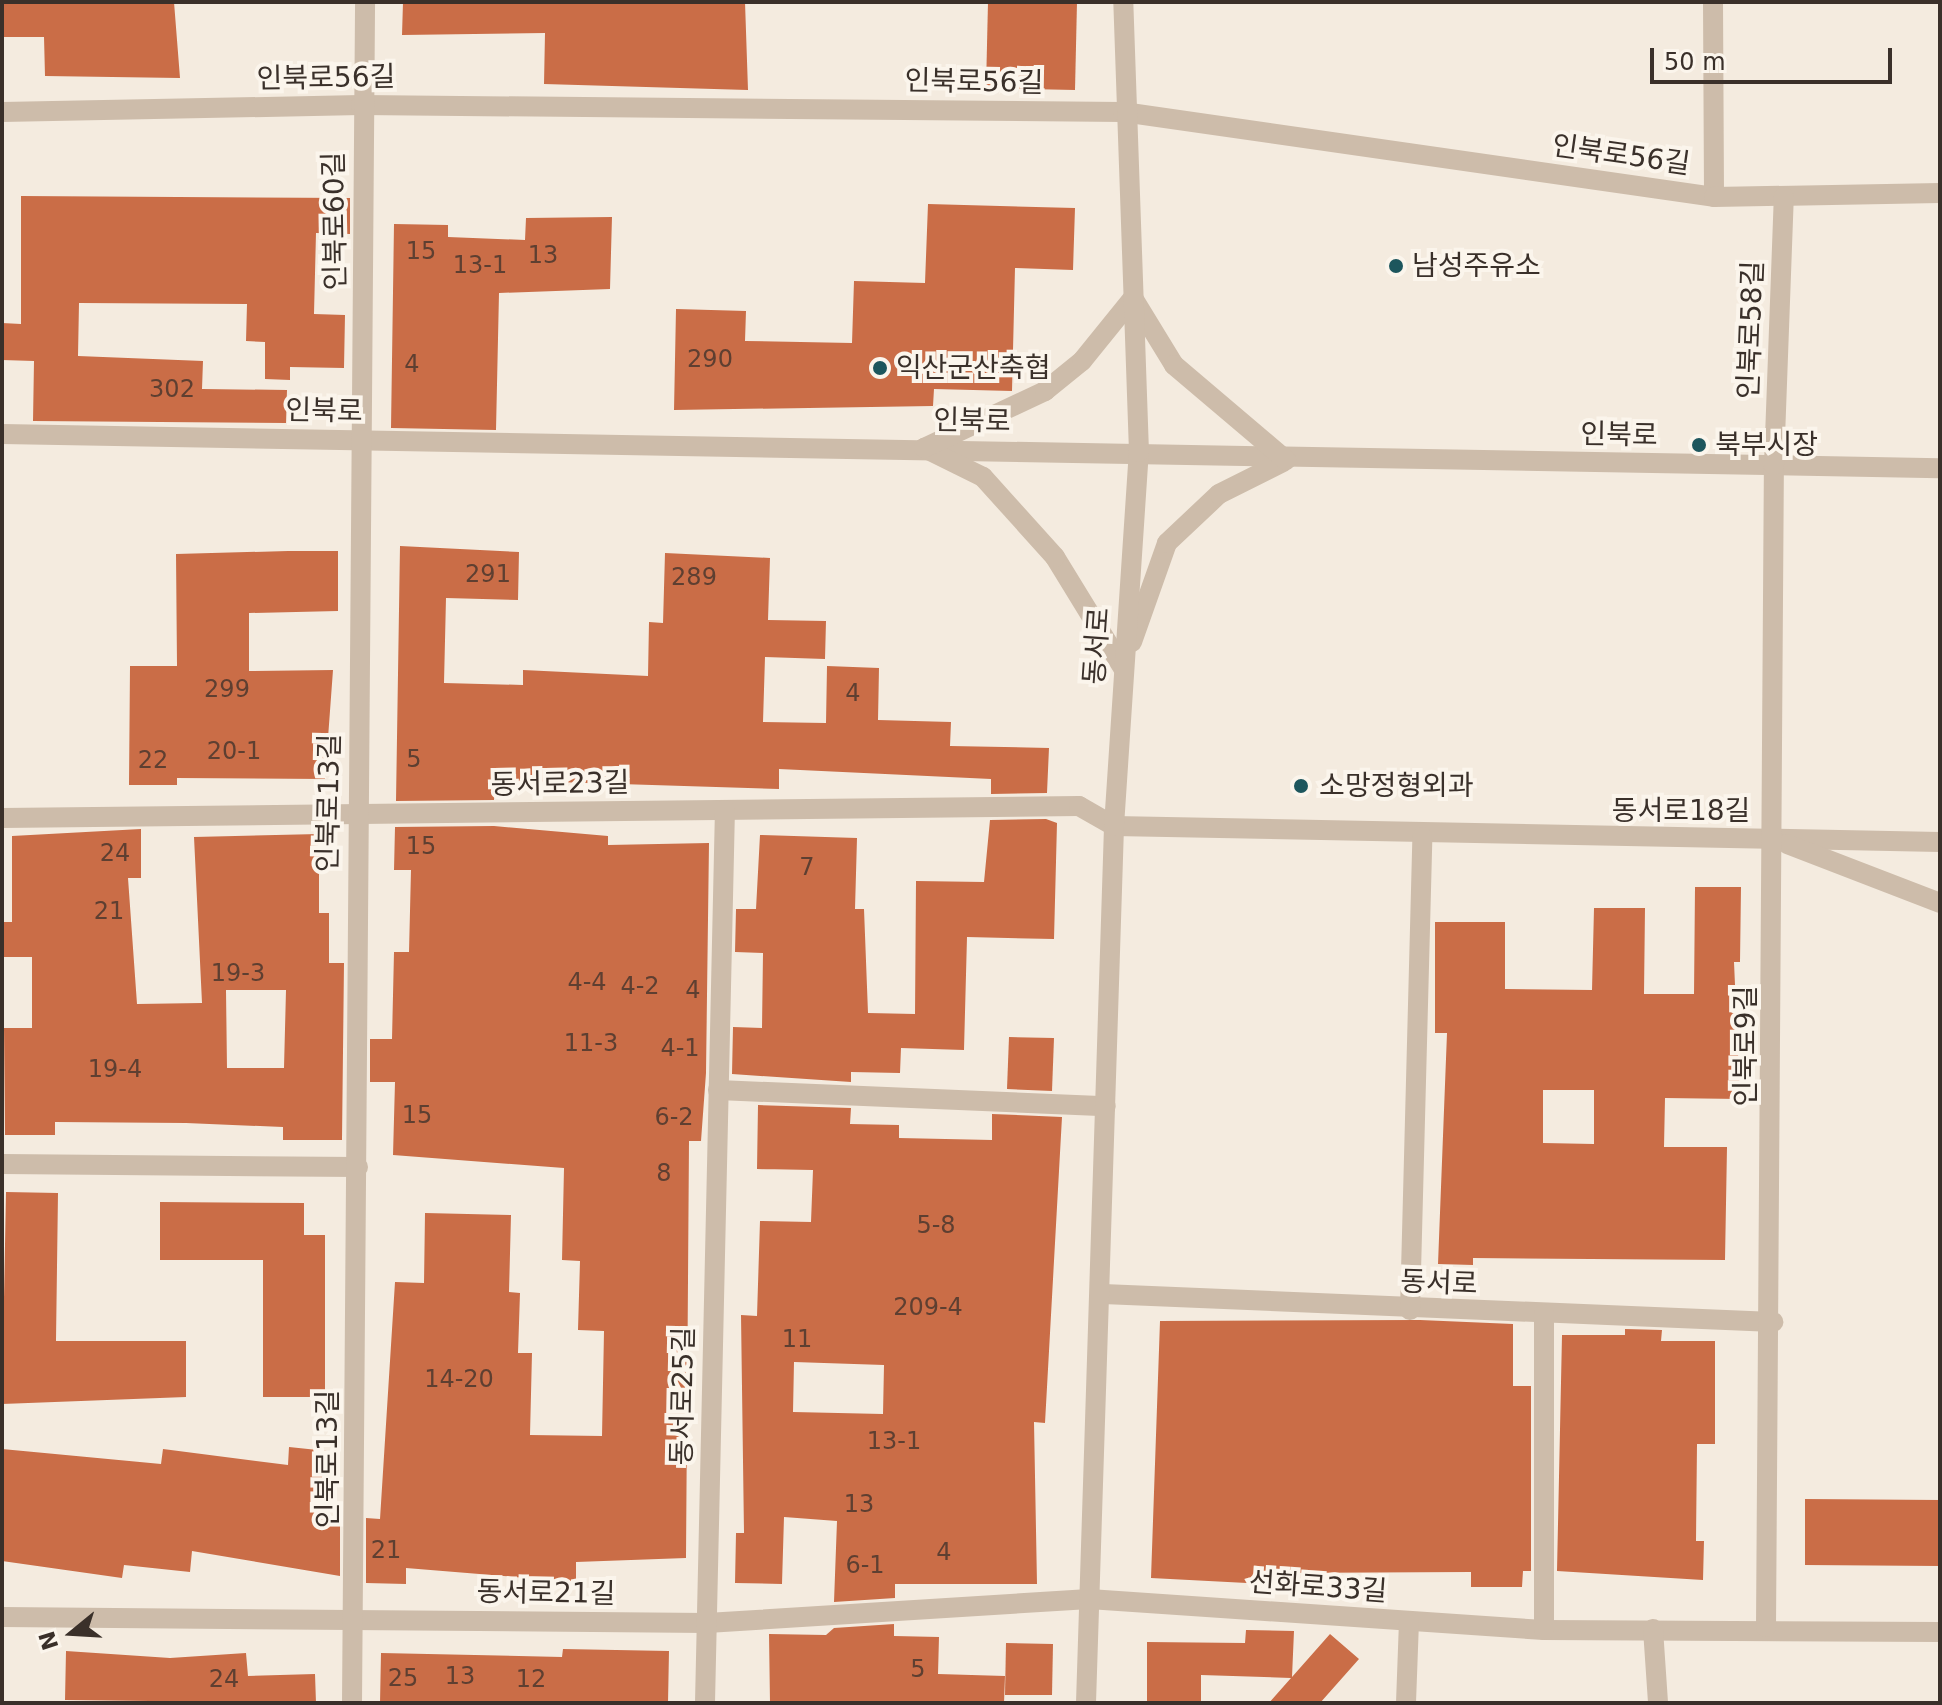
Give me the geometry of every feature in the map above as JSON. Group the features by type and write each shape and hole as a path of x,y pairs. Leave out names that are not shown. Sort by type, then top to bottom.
{"street":[{"name":"인북로60길","path":"365,2 361,105 365,440"},
{"name":"동서로","path":"1086,1703 1103,1294 1114,826 1139,452 1123,112 1123,2"},
{"path":"1713,2 1714,197"},
{"name":"인북로56길","path":"2,112 361,105 1123,112 1714,197 1940,193"},
{"name":"인북로58길","path":"1774,465 1784,197"},
{"path":"924,448 1045,391 1082,361 1133,298 1174,365 1286,460 1219,494 1167,543 1123,668"},
{"name":"인북로","path":"2,434 1139,452 1286,460 1940,468"},
{"name":"인북로13길","path":"352,1703 358,1167 355,814 365,440"},
{"path":"924,448 983,477 1055,557 1123,668"},
{"name":"인북로9길","path":"1766,1627 1773,1322 1774,465"},
{"name":"동서로23길","path":"2,818 1079,806 1114,826"},
{"name":"동서로25길","path":"705,1703 725,810"},
{"name":"동서로18길","path":"1114,826 1422,837 1940,842"},
{"path":"1410,1310 1422,837"},
{"path":"1775,839 1940,903"},
{"path":"718,1090 1106,1106"},
{"path":"2,1164 358,1167"},
{"name":"동서로","path":"1103,1294 1410,1310 1773,1322"},
{"path":"1544,1314 1544,1630"},
{"name":"동서로21길","path":"2,1617 707,1623 1089,1599"},
{"name":"선화로33길","path":"1089,1599 1544,1630 1766,1627 1940,1632"},
{"path":"1406,1703 1409,1621"},
{"path":"1653,1629 1658,1703"}],"building":[{"path":"2,2 174,2 180,78 45,76 44,37 2,37"},
{"path":"403,2 745,2 748,90 544,84 545,33 402,35"},
{"path":"988,2 1077,2 1075,90 986,88"},
{"path":"21,196 350,198 350,234 316,233 314,314 345,315 344,368 290,367 290,380 265,379 265,342 246,341 247,304 79,303 78,356 203,361 202,389 287,390 286,423 33,421 34,361 2,360 2,323 21,324"},
{"path":"928,204 1075,208 1073,270 1015,268 1012,391 934,389 933,406 674,410 676,309 746,311 745,341 852,343 854,281 925,283"},
{"path":"612,217 610,289 499,293 496,430 391,428 394,224 448,225 448,237 525,240 526,218"},
{"path":"400,546 519,552 518,600 446,598 444,683 523,685 523,670 648,676 649,622 663,623 665,553 770,558 768,620 826,621 825,659 765,657 763,722 826,723 827,666 879,668 878,720 951,722 950,746 1049,748 1047,793 991,794 991,779 779,769 779,789 495,780 494,800 396,801"},
{"path":"338,551 338,611 249,613 249,671 333,670 325,779 177,778 177,785 129,785 130,666 177,666 176,554"},
{"path":"1046,819 1057,823 1054,939 967,937 964,1050 901,1048 900,1073 851,1072 851,1082 732,1074 733,1027 762,1028 763,953 735,952 736,909 756,909 760,835 857,838 855,909 864,909 868,1013 915,1014 916,881 984,882 990,820"},
{"path":"494,826 608,836 608,845 709,843 706,1073 701,1141 689,1141 686,1558 576,1562 576,1582 406,1568 406,1584 366,1583 366,1518 380,1519 395,1282 424,1283 425,1213 511,1215 509,1292 520,1293 518,1353 532,1353 530,1435 602,1436 604,1331 578,1330 580,1261 562,1260 564,1168 393,1155 395,1082 370,1082 370,1039 392,1039 394,952 409,952 411,870 394,870 395,827"},
{"path":"141,829 141,878 128,878 137,1004 202,1003 194,837 319,834 319,913 329,913 329,963 344,963 342,1140 283,1140 283,1127 186,1123 55,1122 55,1135 5,1135 4,1028 32,1028 32,957 2,957 2,922 12,922 12,836","holes":["226,990 286,990 284,1068 227,1068"]},
{"path":"1695,887 1741,887 1740,962 1734,962 1740,1099 1665,1098 1664,1147 1727,1147 1725,1260 1473,1258 1473,1265 1438,1264 1447,1033 1435,1033 1435,922 1505,922 1505,989 1592,990 1594,908 1645,908 1644,994 1694,994","holes":["1543,1090 1594,1090 1594,1144 1543,1143"]},
{"path":"1009,1037 1054,1038 1052,1091 1007,1089"},
{"path":"758,1105 851,1108 850,1124 899,1125 899,1138 992,1140 992,1114 1062,1117 1045,1423 1034,1422 1037,1584 895,1584 895,1598 834,1602 837,1521 784,1517 782,1584 735,1583 736,1533 744,1533 741,1315 757,1316 760,1221 811,1222 813,1170 757,1169","holes":["794,1362 884,1365 883,1414 793,1412"]},
{"path":"6,1192 58,1193 56,1341 186,1341 186,1397 2,1404"},
{"path":"160,1202 304,1203 304,1235 325,1235 325,1397 263,1397 263,1260 160,1260"},
{"path":"1420,1320 1513,1324 1513,1386 1531,1386 1531,1571 1523,1571 1522,1587 1471,1587 1471,1572 1266,1573 1266,1584 1151,1578 1160,1321"},
{"path":"1625,1329 1662,1330 1661,1341 1715,1341 1715,1444 1697,1444 1696,1541 1704,1541 1703,1580 1557,1571 1562,1335 1625,1335"},
{"path":"289,1447 327,1451 321,1517 340,1518 340,1576 192,1551 190,1572 124,1565 122,1578 2,1561 2,1449 161,1464 163,1449 288,1465"},
{"path":"1805,1499 1940,1500 1940,1566 1805,1565"},
{"path":"894,1624 894,1636 939,1637 938,1674 1005,1676 1004,1703 770,1703 769,1634 826,1635 834,1628"},
{"path":"1246,1630 1294,1631 1292,1677 1330,1634 1359,1659 1320,1703 1269,1703 1291,1678 1201,1675 1201,1703 1147,1703 1147,1642 1245,1643"},
{"path":"1006,1643 1053,1644 1052,1695 1005,1695"},
{"path":"563,1649 669,1651 668,1703 380,1703 381,1653 562,1657"},
{"path":"66,1651 170,1658 246,1653 248,1676 315,1674 316,1703 65,1700"}],"place":[{"name":"남성주유소","path":"1396,266"},
{"name":"익산군산축협","path":"880,368"},
{"name":"북부시장","path":"1699,445"},
{"name":"소망정형외과","path":"1301,786"}]}
